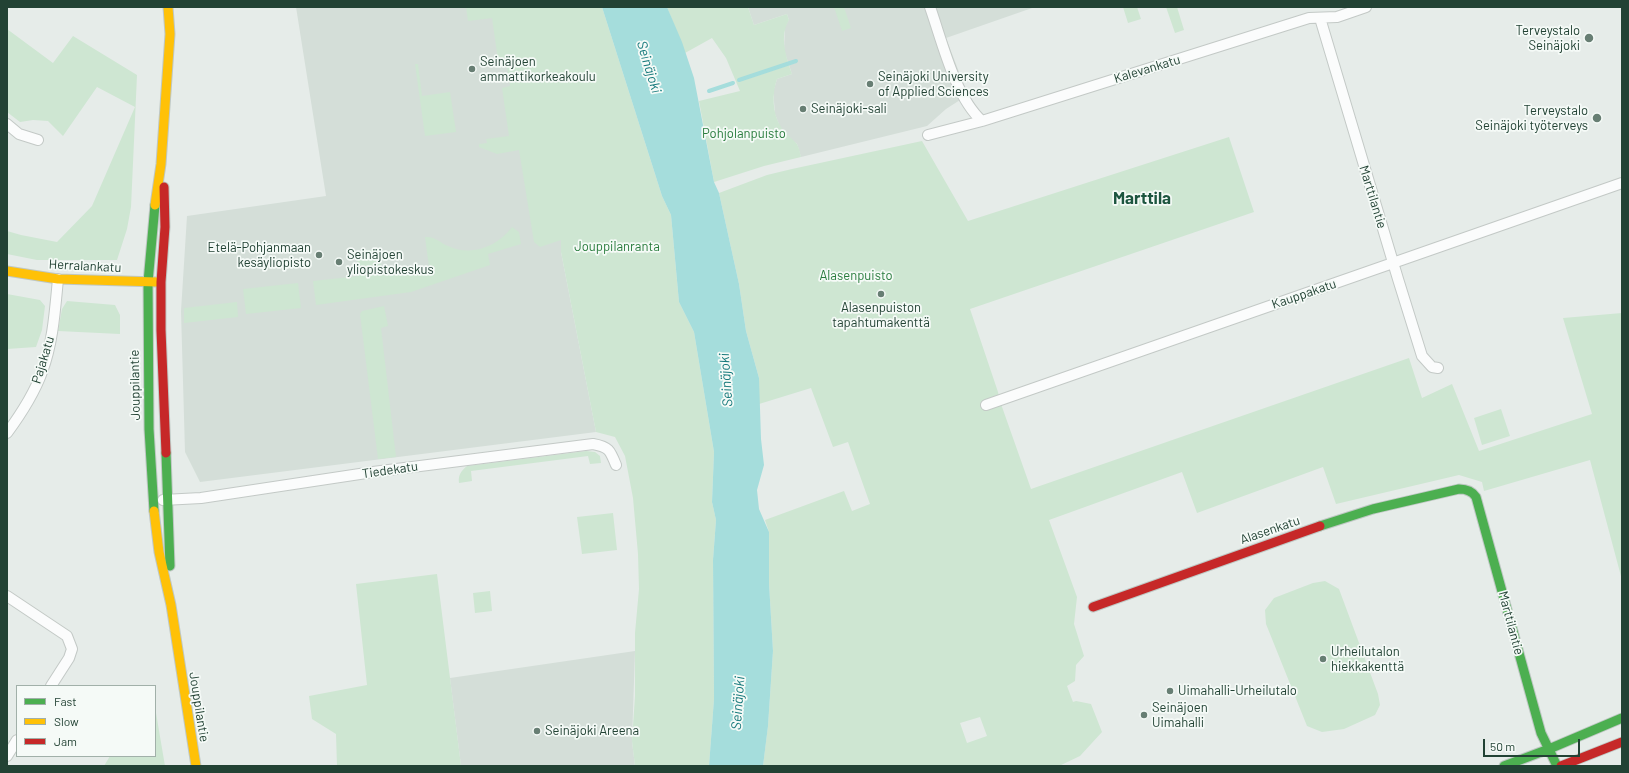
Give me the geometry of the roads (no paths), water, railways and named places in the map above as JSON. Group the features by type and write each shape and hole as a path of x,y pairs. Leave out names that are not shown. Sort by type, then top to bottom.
{"main road":[{"name":"Jouppilantie","path":"168,7 170,34 162,164 156,196 148,282 149,430 153,501 159,552 171,605 196,766"},
{"name":"Jouppilantie","path":"170,34 176,7"},
{"name":"Jouppilantie","path":"162,164 166,204 161,282 161,337 171,605"},
{"name":"Herralankatu","path":"7,271 58,279 161,282"},
{"name":"Alasenkatu","path":"1093,607 1331,522 1373,509 1459,488"},
{"name":"Marttilantie","path":"1459,488 1473,492 1476,497 1541,733 1557,766"},
{"path":"1504,766 1549,749 1622,718"},
{"path":"1561,766 1622,742"}],"street":[{"path":"930,7 954,76 969,106 982,121"},
{"name":"Kalevankatu","path":"928,135 982,121 1309,18 1337,17 1366,7"},
{"name":"Marttilantie","path":"1320,18 1422,356 1432,367 1438,368"},
{"path":"7,124 19,134 38,140"},
{"name":"Kauppakatu","path":"986,405 1622,183"},
{"name":"Pajakatu","path":"7,433 28,403 42,372 49,349 54,324 58,279"},
{"name":"Tiedekatu","path":"153,501 201,498 373,472 593,444 605,446 611,452 616,465"},
{"path":"7,596 67,636 72,649 69,658 52,685"},
{"path":"7,756 16,742"}],"water":[{"name":"Seinäjoki","path":"602,7 667,7 682,42 694,78 714,182 719,193 739,284 746,331 759,378 761,439 764,465 757,490 759,509 769,532 769,583 773,651 768,726 763,766 709,766 714,699 713,560 716,520 712,502 714,452 694,332 679,302 671,215 662,196"}],"waterway":[{"path":"739,80 796,61"},
{"path":"709,91 733,83"}],"place":[{"name":"Terveystalo Seinäjoki","path":"1589,38"},
{"name":"Seinäjoen ammattikorkeakoulu","path":"472,69"},
{"name":"Seinäjoki University of Applied Sciences","path":"870,84"},
{"name":"Seinäjoki-sali","path":"803,109"},
{"name":"Terveystalo Seinäjoki työterveys","path":"1597,118"},
{"name":"Etelä-Pohjanmaan kesäyliopisto","path":"319,255"},
{"name":"Seinäjoen yliopistokeskus","path":"339,262"},
{"name":"Alasenpuiston tapahtumakenttä","path":"881,294"},
{"name":"Urheilutalon hiekkakenttä","path":"1323,659"},
{"name":"Uimahalli-Urheilutalo","path":"1170,691"},
{"name":"Seinäjoen Uimahalli","path":"1144,715"},
{"name":"Seinäjoki Areena","path":"537,731"}],"district":[{"name":"Marttila","path":"1142,198"}],"park label":[{"name":"Pohjolanpuisto","path":"744,134"},
{"name":"Jouppilanranta","path":"617,247"},
{"name":"Alasenpuisto","path":"856,276"}]}
